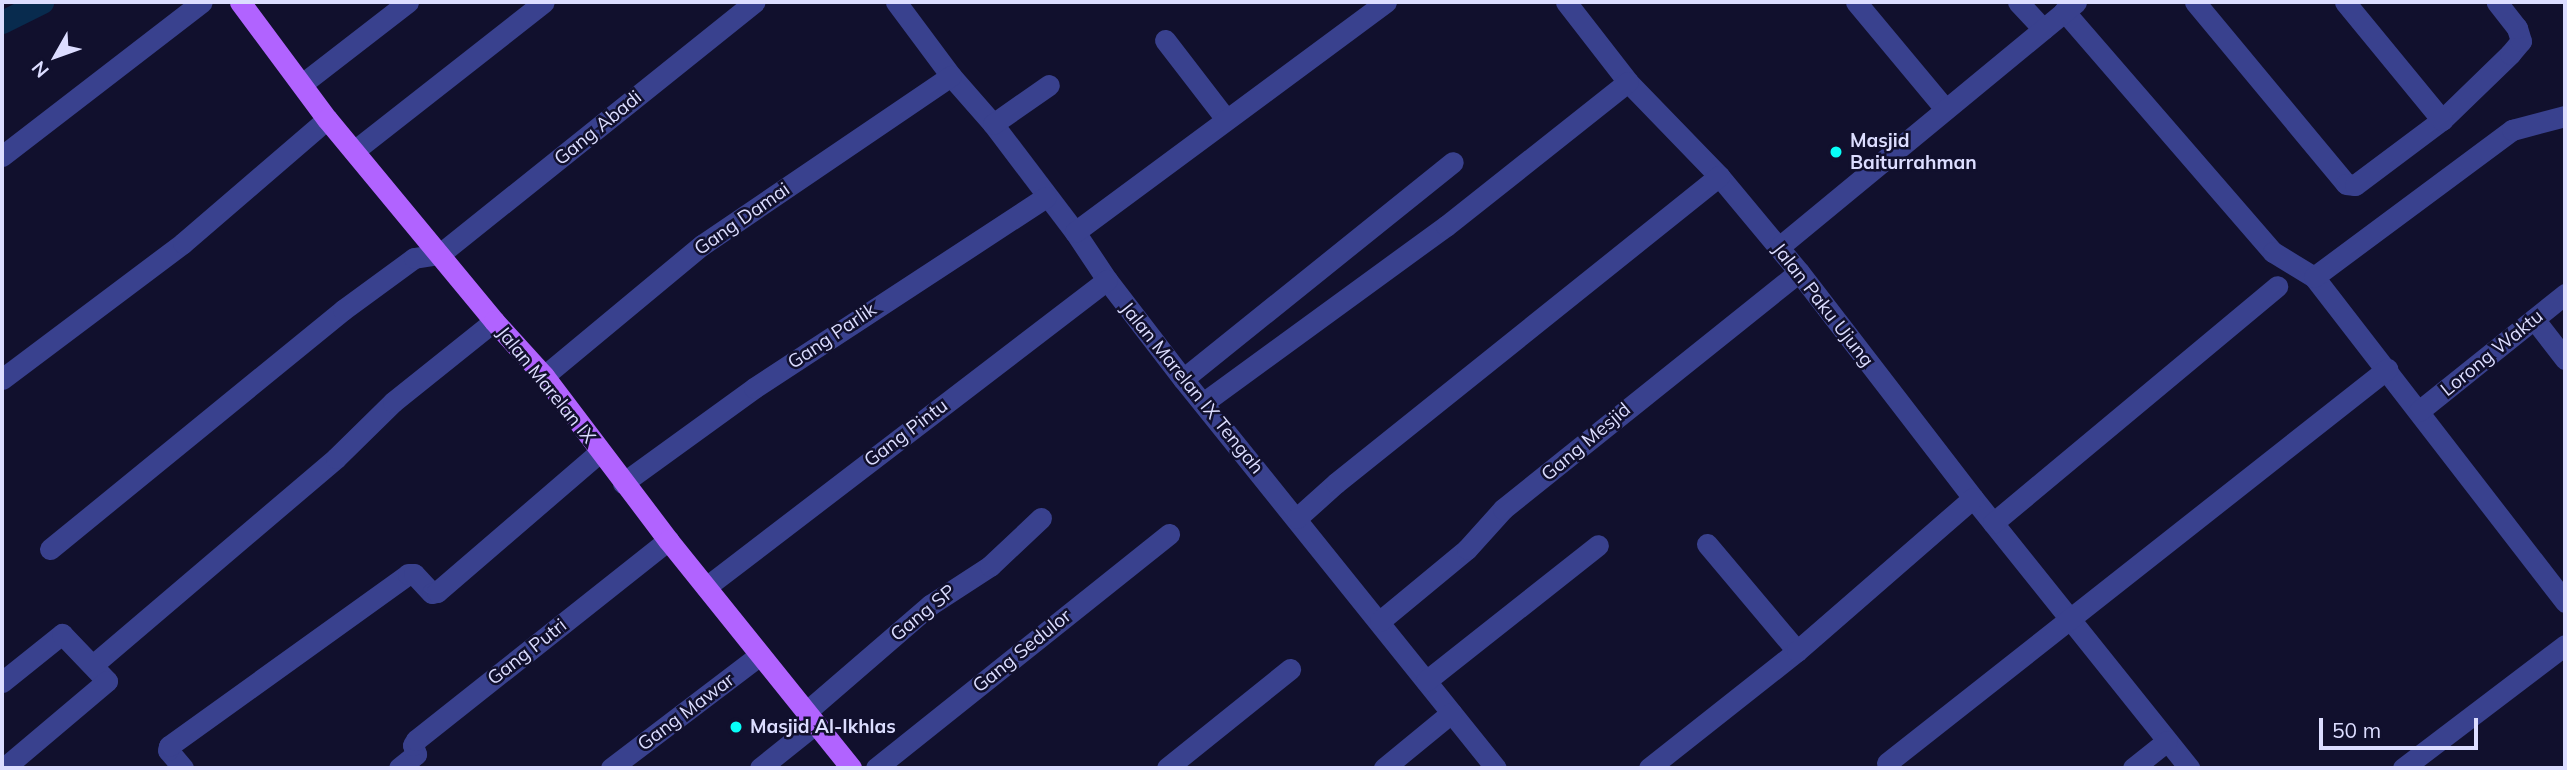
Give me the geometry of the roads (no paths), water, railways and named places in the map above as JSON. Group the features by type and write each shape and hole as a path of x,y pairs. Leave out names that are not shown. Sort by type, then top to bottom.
{"main road":[{"name":"Jalan Marelan IX","path":"240,2 327,120 494,321 544,376 623,483 851,768"}],"street":[{"path":"2,156 202,2"},
{"path":"302,84 408,2"},
{"path":"354,152 544,2"},
{"name":"Gang Abadi","path":"440,254 755,2"},
{"name":"Jalan Marelan IX Tengah","path":"896,2 951,76 993,124 1183,379 1496,768"},
{"path":"1075,232 1225,118 1386,2"},
{"name":"Jalan Paku Ujung","path":"1566,2 1628,82 1719,176 1748,199 1779,247 1973,498 2189,768"},
{"path":"1856,2 1945,109"},
{"path":"2018,2 2043,29"},
{"path":"2194,2 2346,184 2355,185 2442,120 2521,41 2517,28 2497,2"},
{"path":"2345,2 2442,120"},
{"path":"1779,247 1896,141 1945,109 2070,6 2273,252 2314,277 2565,602"},
{"path":"1165,40 1225,118"},
{"name":"Gang Damai","path":"544,376 702,245 951,76"},
{"path":"1203,403 1446,226 1628,82"},
{"path":"993,124 1049,85"},
{"path":"2314,277 2512,130 2565,116"},
{"path":"2,379 183,243 327,120"},
{"path":"1183,379 1453,162"},
{"path":"1297,518 1336,483 1719,176"},
{"name":"Gang Parlik","path":"623,483 754,388 1046,197"},
{"path":"50,549 343,310 414,258 440,254"},
{"name":"Gang Mesjid","path":"1380,621 1467,549 1503,509 1799,272"},
{"name":"Gang Pintu","path":"706,587 1107,280"},
{"path":"1993,523 2277,286"},
{"name":"Lorong Waktu","path":"2419,411 2565,294"},
{"path":"2533,319 2565,359"},
{"path":"94,664 336,458 393,402 494,321"},
{"path":"1887,763 2386,369"},
{"path":"183,768 168,750 169,746 408,574 414,574 432,593 437,592 600,453"},
{"path":"1649,768 1797,651 1973,498"},
{"name":"Gang SP","path":"760,768 930,605 990,566 1041,518"},
{"name":"Gang Sedulor","path":"876,768 1168,534"},
{"name":"Gang Putri","path":"399,768 422,761 413,745 416,740 668,540"},
{"path":"1707,544 1797,651"},
{"path":"1426,681 1598,545"},
{"path":"2,682 62,634 94,664 107,682 4,768"},
{"path":"2403,768 2565,645"},
{"name":"Gang Mawar","path":"611,768 760,655"},
{"path":"1167,768 1290,669"},
{"path":"1384,768 1451,713"},
{"path":"2133,768 2167,741"}],"waterway":[{"path":"2,22 42,2"}],"place":[{"name":"Masjid Baiturrahman","path":"1836,152"},
{"name":"Masjid Al-Ikhlas","path":"736,727"}]}
